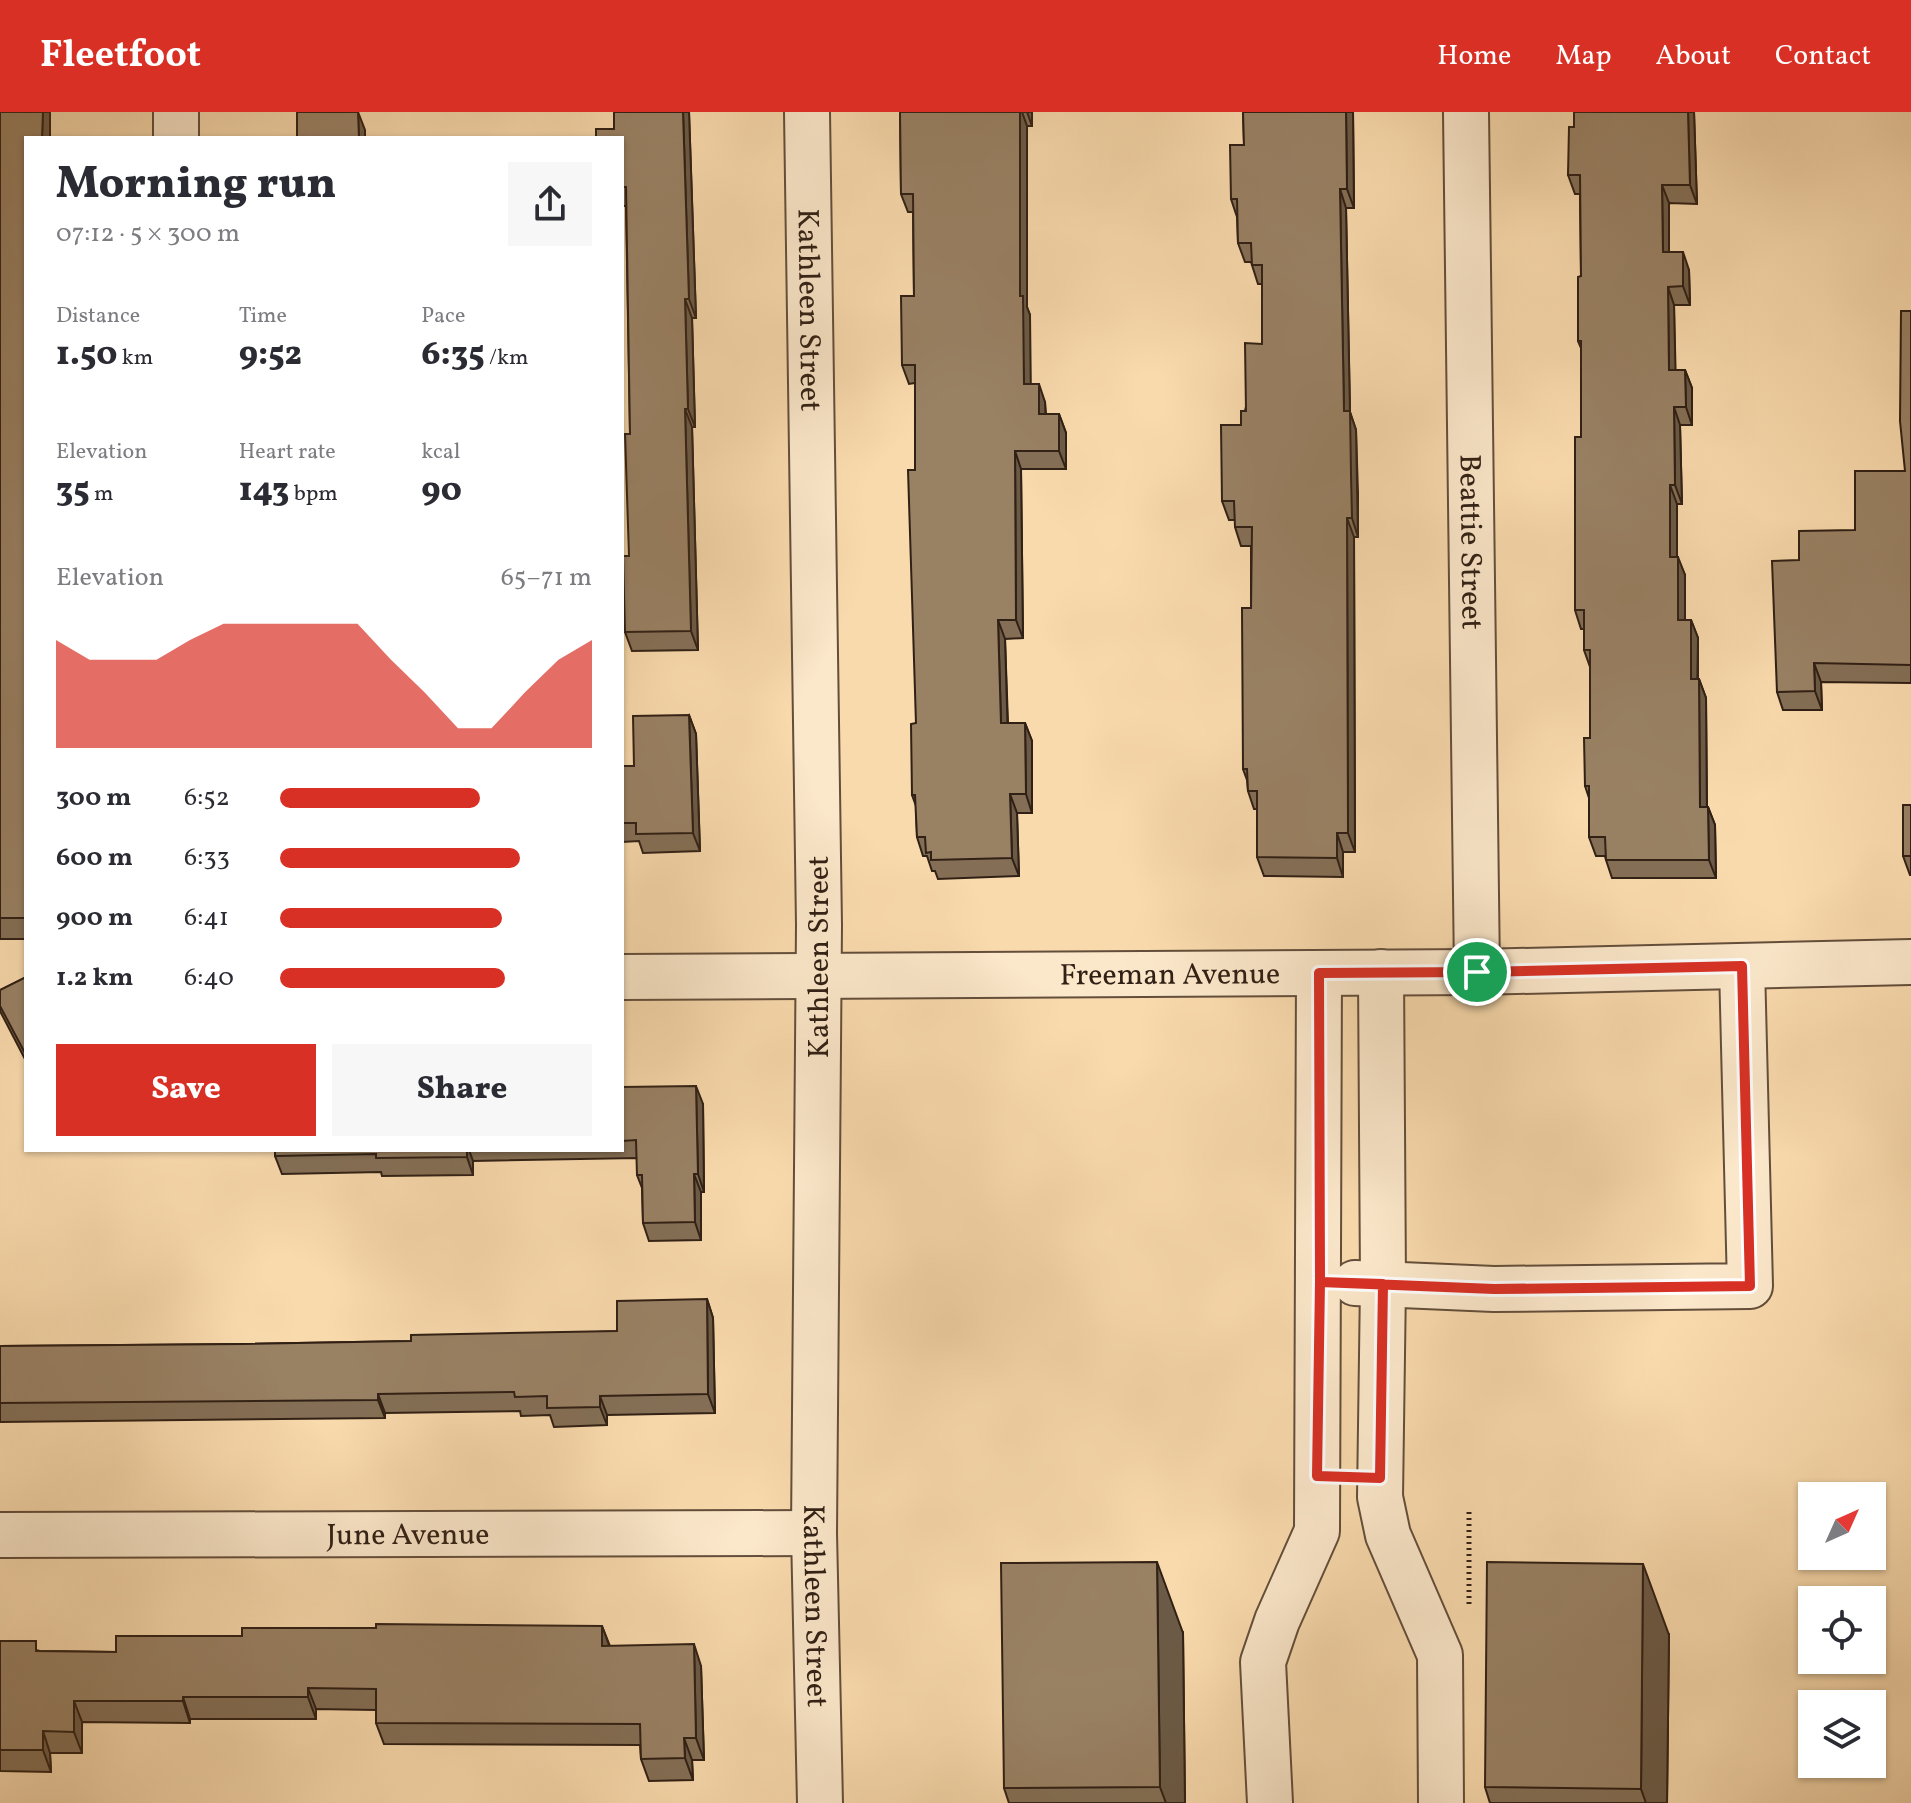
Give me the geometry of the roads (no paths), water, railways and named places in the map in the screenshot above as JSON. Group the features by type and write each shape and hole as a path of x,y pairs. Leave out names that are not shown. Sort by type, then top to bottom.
{"street":[{"path":"176,112 176,136"},
{"name":"Kathleen Street","path":"807,112 819,976 814,1533 820,1803"},
{"name":"Beattie Street","path":"1466,112 1477,972"},
{"name":"Freeman Avenue","path":"624,977 1477,972 1911,962"},
{"path":"1320,1282 1494,1289 1750,1286 1742,966"},
{"path":"1381,972 1383,1284 1380,1497 1388,1535 1440,1655 1441,1803"},
{"path":"1270,1803 1263,1662 1277,1621 1317,1531 1319,973"},
{"path":"1317,1476 1380,1478"},
{"name":"June Avenue","path":"0,1535 814,1533"}]}
